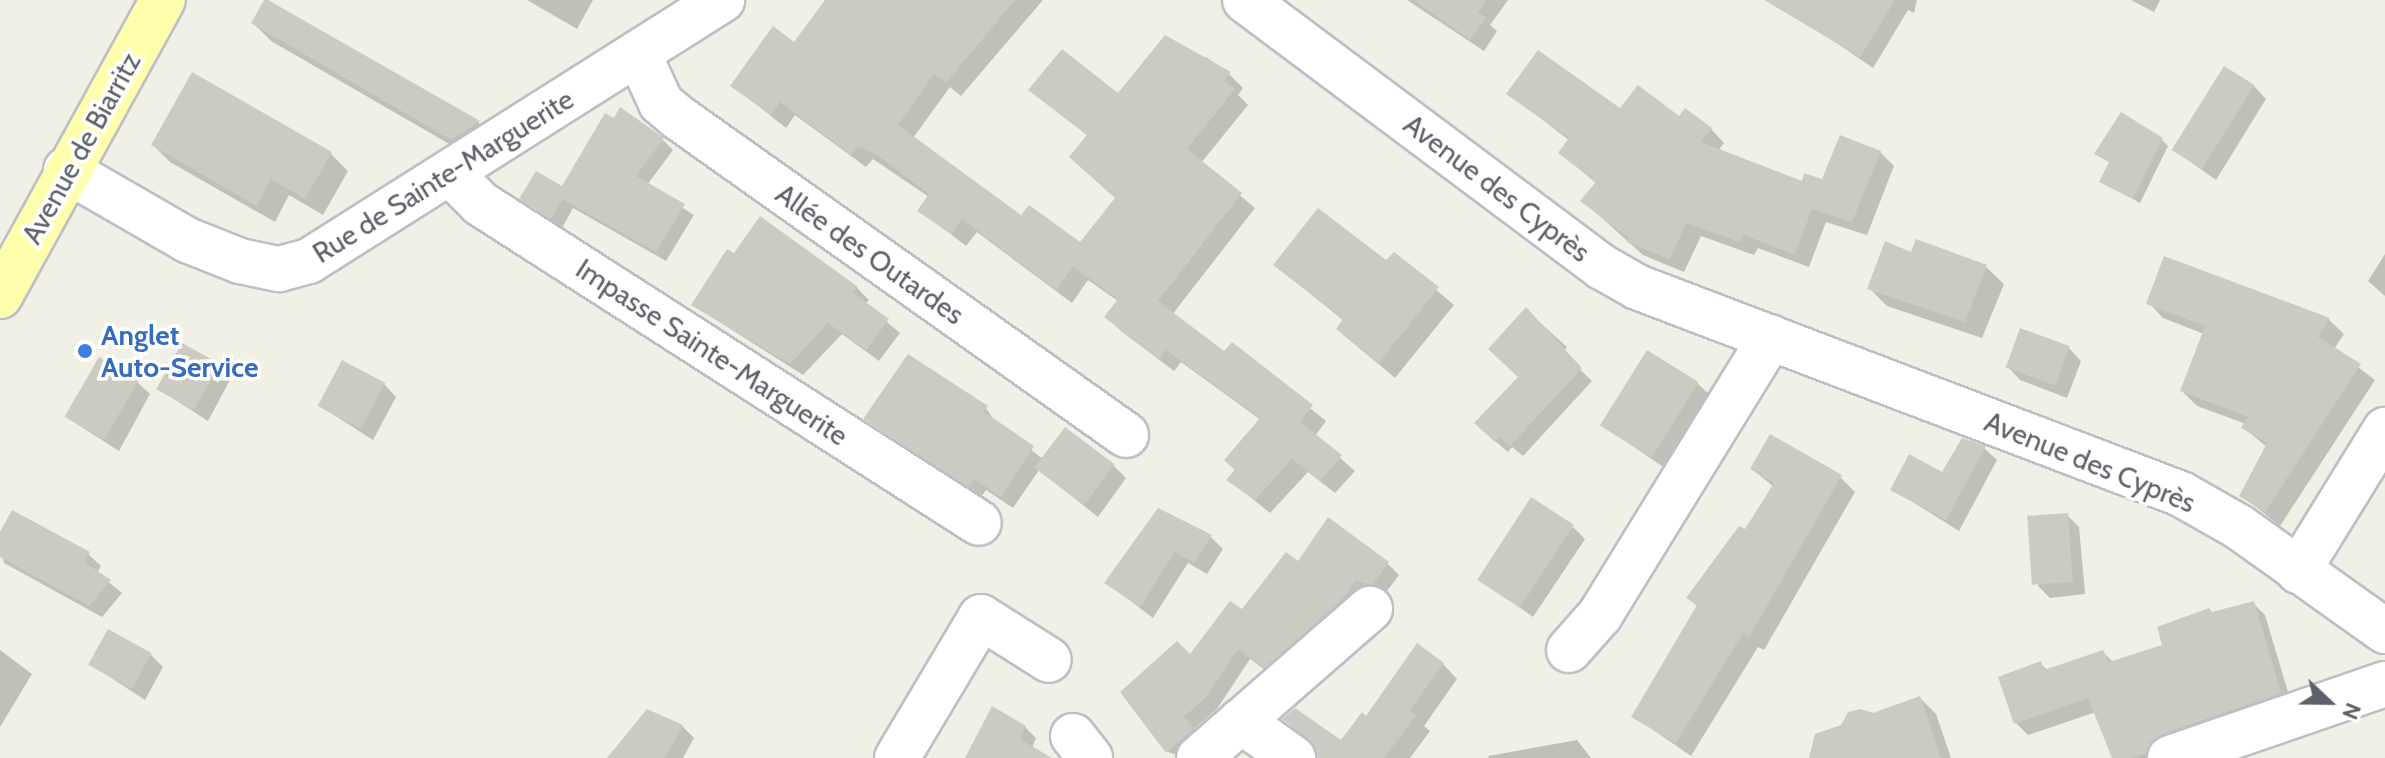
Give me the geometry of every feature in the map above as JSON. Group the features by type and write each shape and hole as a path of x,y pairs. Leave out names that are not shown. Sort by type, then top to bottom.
{"main road":[{"name":"Avenue de Biarritz","path":"0,296 66,170 163,0"}],"street":[{"name":"Rue de Sainte-Marguerite","path":"66,170 187,240 240,261 279,269 309,261 722,0"},
{"name":"Avenue des Cyprès","path":"1245,0 1602,267 1637,287 2181,494 2385,631"},
{"name":"Allée des Outardes","path":"638,53 661,103 679,118 1126,435"},
{"name":"Impasse Sainte-Marguerite","path":"451,174 481,204 979,523"},
{"path":"1569,650 1600,615 1771,337"},
{"path":"2298,571 2385,430"},
{"path":"1199,758 1370,609"},
{"path":"897,758 981,617 1049,660"},
{"path":"2170,758 2385,684"},
{"path":"1241,721 1293,758"}],"building":[{"path":"264,0 480,121 451,140 251,23"},
{"path":"825,0 1015,0 946,83 934,74 898,125 1021,215 1029,205 1080,242 1115,198 1069,157 1087,135 1028,90 1062,49 1118,93 1165,35 1231,72 1224,81 1235,89 1187,149 1242,193 1158,301 1224,351 1232,342 1313,405 1300,422 1342,455 1320,481 1292,459 1255,500 1226,480 1235,470 1224,460 1260,418 1166,350 1159,359 1104,317 1118,299 1073,267 1056,290 962,219 951,234 917,211 929,194 877,155 858,146 851,155 780,102 771,115 730,86 773,26 794,42"},
{"path":"1414,0 1487,0 1478,12 1486,18 1470,40"},
{"path":"1764,0 1895,0 1860,57"},
{"path":"1538,50 1620,108 1638,85 1679,116 1685,108 1712,128 1701,142 1802,181 1804,173 1822,179 1840,135 1881,151 1852,222 1812,209 1795,255 1744,235 1740,242 1686,223 1670,259 1626,242 1629,238 1580,201 1596,182 1558,153 1569,138 1506,94"},
{"path":"2224,66 2255,85 2202,169 2172,150"},
{"path":"192,72 332,152 305,199 271,179 257,206 151,145"},
{"path":"620,107 664,138 636,176 685,204 656,252 562,199 551,219 519,199 536,171 562,186 605,113 614,118"},
{"path":"2121,112 2163,138 2133,199 2099,182 2109,162 2094,154"},
{"path":"1318,208 1386,260 1394,252 1439,287 1378,364 1336,329 1343,319 1273,265"},
{"path":"760,216 858,287 853,293 889,319 866,350 828,323 790,364 691,305 727,249 734,253"},
{"path":"1916,239 1987,265 1965,322 1867,289 1885,241 1911,252"},
{"path":"2164,256 2330,318 2318,337 2361,364 2265,512 2239,496 2267,443 2241,428 2248,417 2180,391 2205,326 2146,304"},
{"path":"1526,307 1582,368 1510,446 1499,437 1495,442 1474,423 1518,377 1488,349"},
{"path":"2020,328 2070,346 2055,386 2006,367"},
{"path":"182,343 220,364 194,410 156,389"},
{"path":"1647,350 1699,382 1652,458 1600,425"},
{"path":"908,354 988,406 984,412 1034,446 1001,497 974,479 969,487 863,419"},
{"path":"99,357 139,380 104,440 64,417"},
{"path":"342,360 385,383 361,429 318,406"},
{"path":"1065,427 1115,464 1084,505 1034,468"},
{"path":"1770,434 1842,475 1749,637 1743,633 1676,743 1631,717 1697,605 1686,598 1739,526 1745,529 1774,483 1750,469"},
{"path":"1962,438 1986,446 1946,520 1890,490 1909,454 1942,472"},
{"path":"1531,497 1574,525 1520,608 1477,580"},
{"path":"1158,508 1212,535 1194,563 1175,552 1140,607 1104,583"},
{"path":"12,510 90,552 84,562 111,580 89,606 0,557 0,532"},
{"path":"2068,513 2073,582 2032,585 2027,516"},
{"path":"1328,517 1389,562 1372,585 1356,581 1340,602 1264,668 1238,649 1206,697 1184,717 1194,728 1166,753 1120,692 1177,641 1190,654 1230,601 1242,609 1286,552 1298,561"},
{"path":"2254,601 2281,693 2162,734 2146,753 2131,758 2112,758 2088,698 2014,724 1998,677 2041,661 2044,670 2103,650 2109,662 2162,645 2157,627 2209,608 2212,612"},
{"path":"108,629 152,653 132,689 88,665"},
{"path":"1417,643 1444,663 1410,710 1416,715 1384,758 1318,758 1308,738 1282,719 1295,708 1341,740 1362,712 1366,716"},
{"path":"1920,696 1941,758 1809,758 1815,734 1841,725 1848,712 1861,709 1873,713"},
{"path":"992,706 1026,726 1020,739 1052,758 965,758"},
{"path":"647,709 683,725 665,758 607,758"}],"place":[{"name":"Anglet Auto-Service","path":"85,351"}]}
